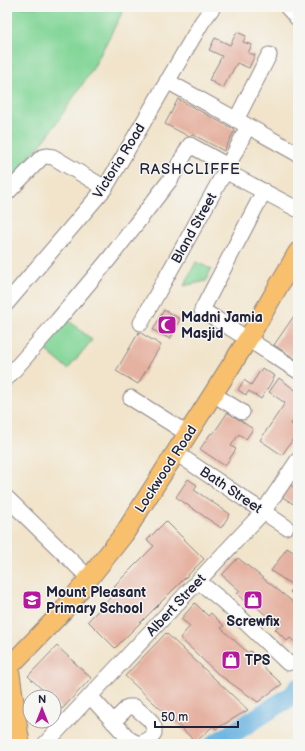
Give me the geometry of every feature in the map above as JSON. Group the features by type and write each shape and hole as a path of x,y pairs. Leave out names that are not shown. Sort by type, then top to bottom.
{"main road":[{"name":"Lockwood Road","path":"8,667 63,611 124,534 248,339 298,252"},
{"path":"8,667 20,744"}],"street":[{"name":"Victoria Road","path":"7,303 105,188 202,22 214,7"},
{"path":"287,7 298,19"},
{"name":"Bland Street","path":"141,323 167,291 227,168 242,123 269,55"},
{"path":"167,81 298,154"},
{"path":"7,378 109,259 170,180 190,145 264,191 297,209"},
{"path":"7,193 42,157 47,156 53,157 105,188"},
{"path":"264,191 202,310 298,371"},
{"path":"213,394 242,412"},
{"path":"131,398 188,434"},
{"name":"Bath Street","path":"176,453 286,527"},
{"name":"Albert Street","path":"62,718 90,696 263,512 298,460"},
{"path":"7,498 89,578"},
{"path":"198,581 224,602 288,664"},
{"path":"90,696 113,722"},
{"name":"Albert Street","path":"45,744 53,729"}],"green space":[{"path":"13,7 113,7 123,11 92,70 47,137 7,185 7,12"},
{"path":"196,262 211,269 206,281 184,286"},
{"path":"67,319 92,340 68,369 43,348"}],"building":[{"path":"237,32 246,36 243,42 252,45 248,53 255,55 249,68 237,63 223,88 209,80 222,56 209,50 215,38 230,45"},
{"path":"178,99 235,130 224,151 192,134 190,137 165,124"},
{"name":"Madni Jamia Masjid","path":"164,310 180,319 170,339 153,330"},
{"path":"296,313 298,315 298,361 274,345"},
{"path":"139,332 161,345 138,384 116,371"},
{"path":"262,368 275,376 261,399 249,391 246,395 238,390 244,380 251,385"},
{"path":"279,378 298,392 298,414 291,424 298,428 298,432 282,455 260,440 285,403 269,392"},
{"path":"228,412 253,429 246,439 239,434 231,446 236,449 225,466 200,449 211,433 213,434"},
{"path":"188,479 197,485 194,490 230,514 221,528 176,497"},
{"path":"289,484 298,490 298,507 281,496"},
{"path":"166,521 204,559 115,648 88,621 118,590 114,586 154,546 147,540"},
{"path":"287,548 298,555 298,597 290,592 294,586 271,571"},
{"path":"238,558 298,606 298,645 290,638 287,641 275,629 278,626 252,603 250,606 237,594 240,591 222,575"},
{"path":"195,603 208,616 211,613 224,626 221,628 248,653 250,651 263,663 261,665 282,684 258,702 218,674 180,638 190,626 181,619"},
{"path":"166,633 248,710 216,729 213,726 196,742 125,676"},
{"path":"57,646 91,678 62,709 62,689 42,689 28,676"}],"waterway":[{"path":"215,744 293,695 298,688"}],"place":[{"name":"Madni Jamia Masjid","path":"167,325"},
{"name":"Mount Pleasant Primary School","path":"32,600"},
{"name":"Screwfix","path":"253,600"},
{"name":"TPS","path":"231,660"}],"district":[{"name":"RASHCLIFFE","path":"190,169"}]}
